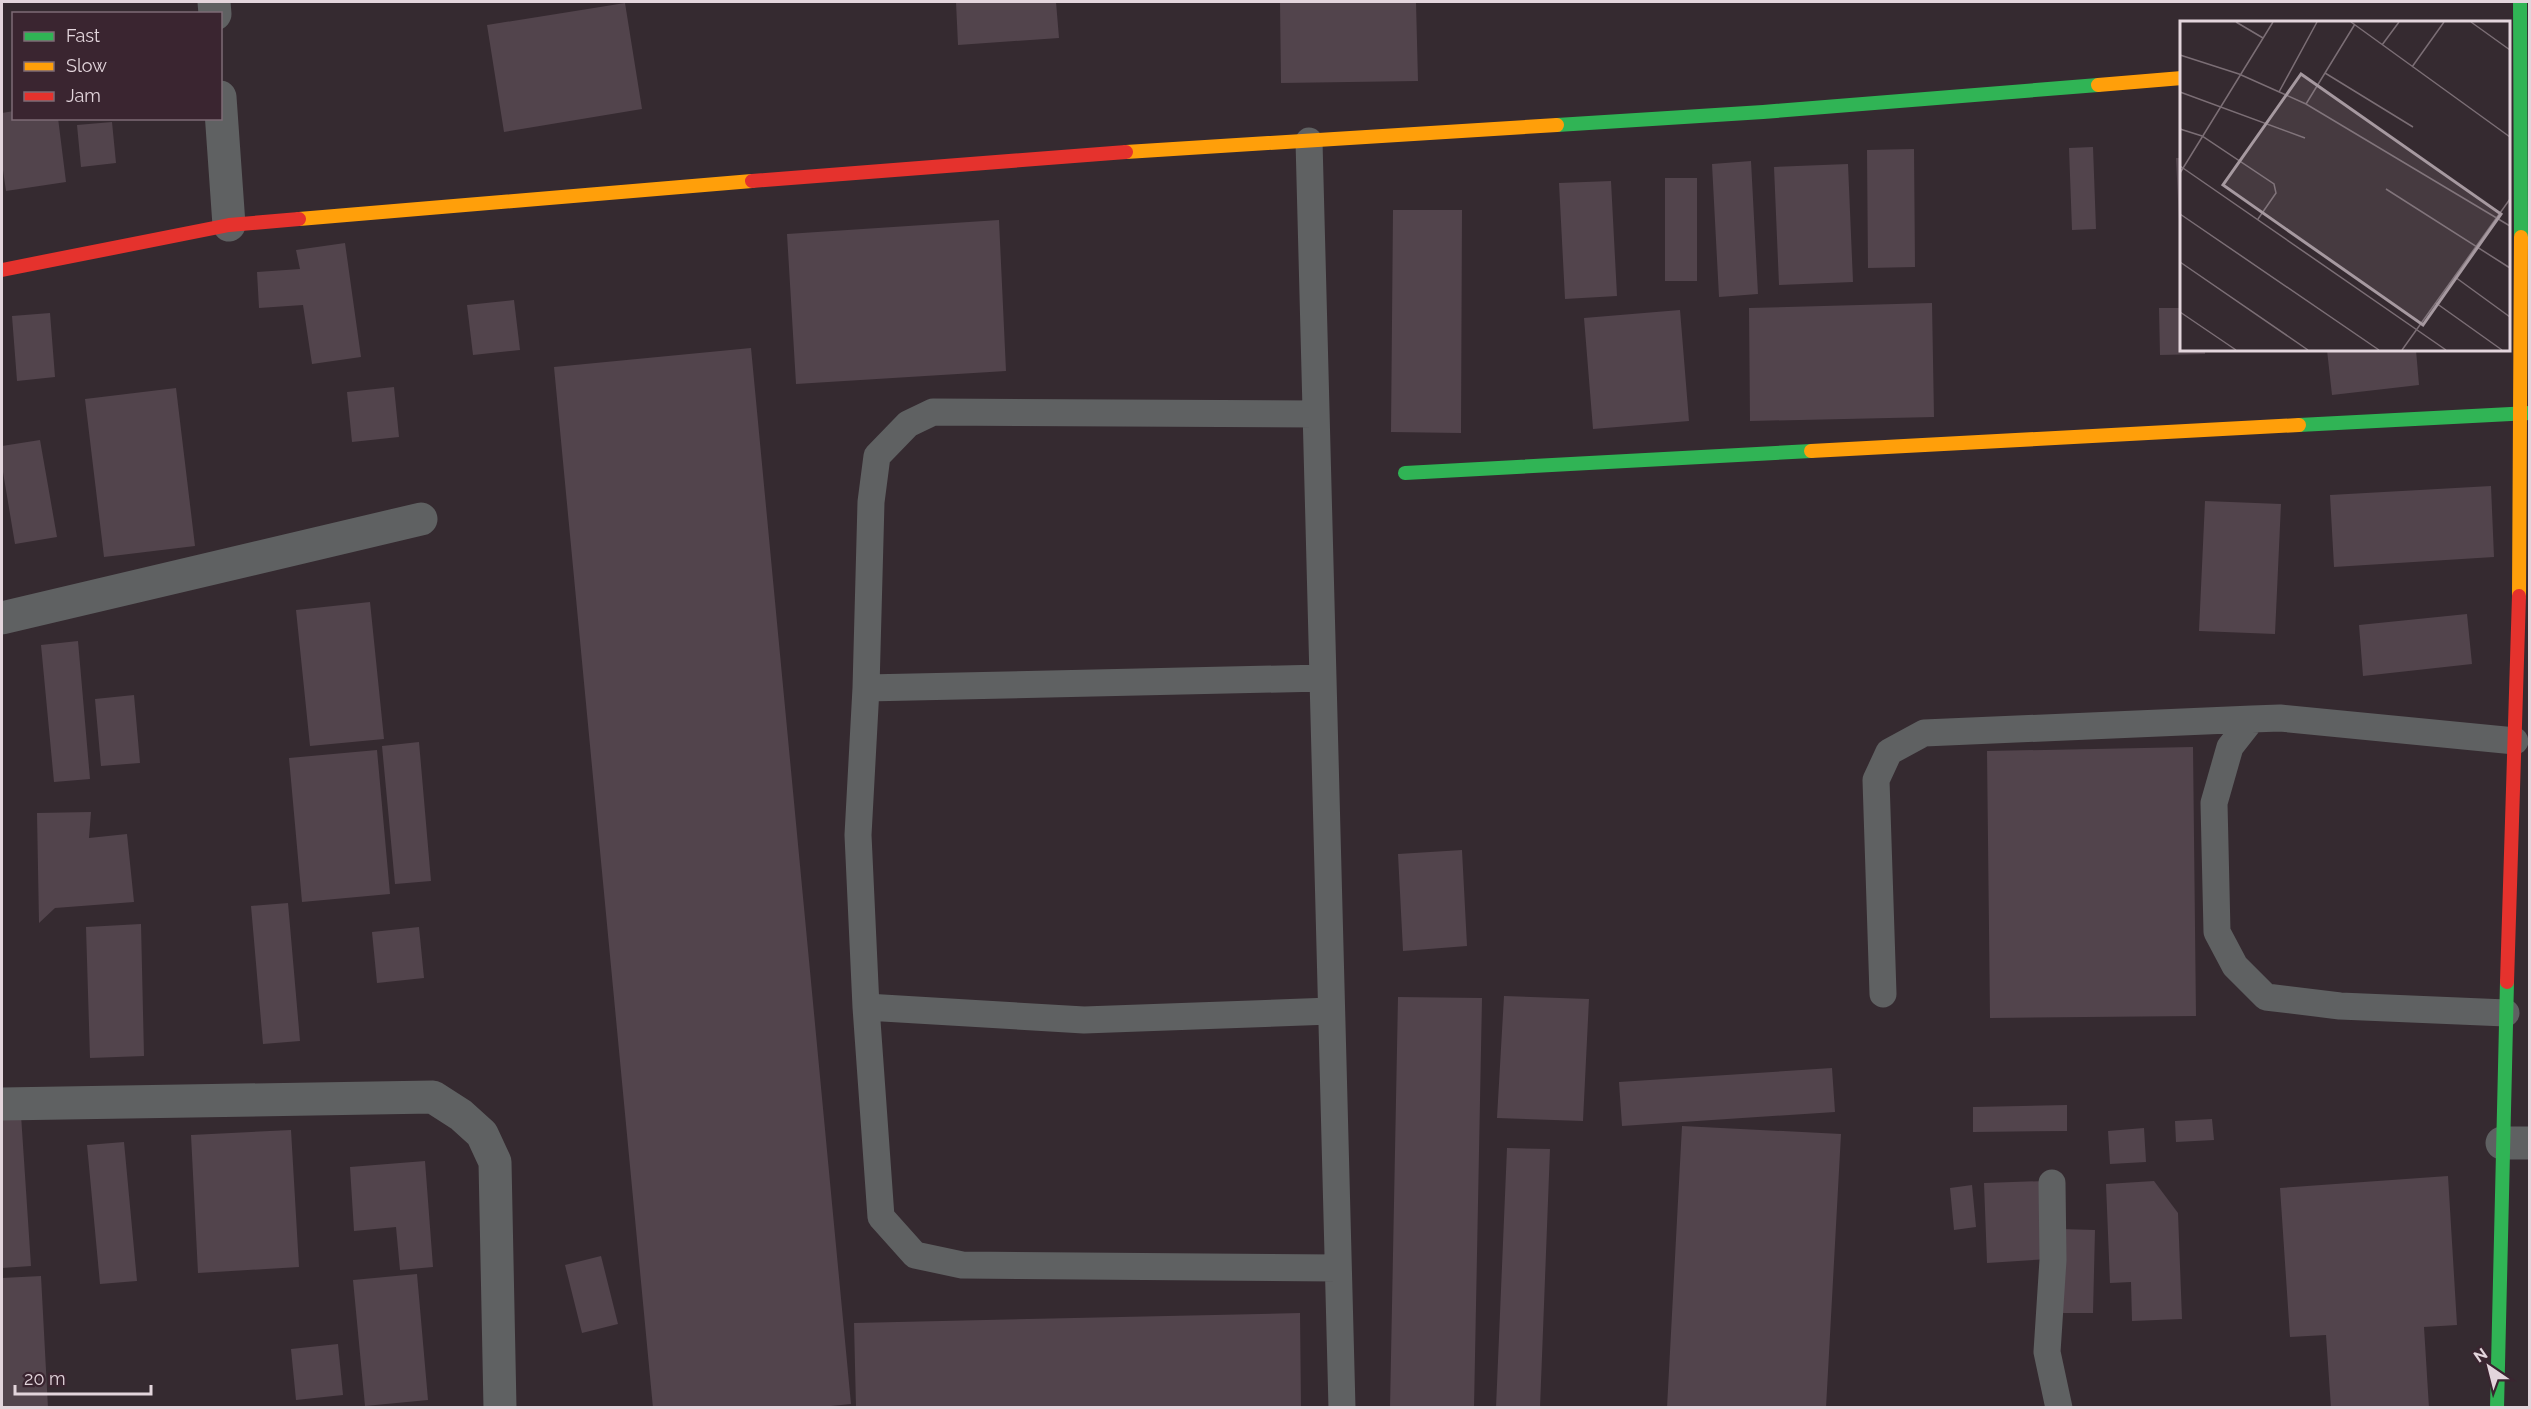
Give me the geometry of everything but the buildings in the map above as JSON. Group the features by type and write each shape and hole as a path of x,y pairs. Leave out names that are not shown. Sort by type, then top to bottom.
{"street":[{"path":"2497,1407 2516,1143 2506,1013 2521,811 2515,741 2525,413 2520,2"},
{"path":"2,270 229,225 990,161 1763,112 2180,78"},
{"path":"222,120 229,225"},
{"path":"1405,472 2525,413"},
{"path":"2,618 421,519"},
{"path":"2,1104 433,1097 461,1115 482,1134 495,1162 500,1407"}],"lane":[{"path":"1309,141 1342,1407"},
{"path":"1316,414 933,412 908,424 877,456 871,502 866,688 858,835 866,1007 881,1217 915,1255 962,1265 1338,1268"},
{"path":"866,688 1323,678"},
{"path":"1883,994 1876,780 1889,752 1924,734 2280,718 2515,741"},
{"path":"2252,719 2230,747 2214,803 2217,932 2235,966 2266,997 2340,1006 2506,1013"},
{"path":"866,1007 1084,1020 1331,1011"},
{"path":"2052,1183 2053,1260 2047,1352 2059,1407"}],"traffic: fast":[{"path":"2520,2 2521,237"},
{"path":"1557,125 1763,112 2098,85"},
{"path":"2299,425 2530,413"},
{"path":"1405,473 1811,451"},
{"path":"2497,1408 2507,982"}],"traffic: slow":[{"path":"2098,85 2180,78"},
{"path":"1126,152 1557,125"},
{"path":"299,219 752,181"},
{"path":"2519,596 2521,237"},
{"path":"1811,451 2299,425"}],"traffic: jam":[{"path":"752,181 1126,152"},
{"path":"2,270 229,225 299,219"},
{"path":"2507,982 2519,596"}]}
